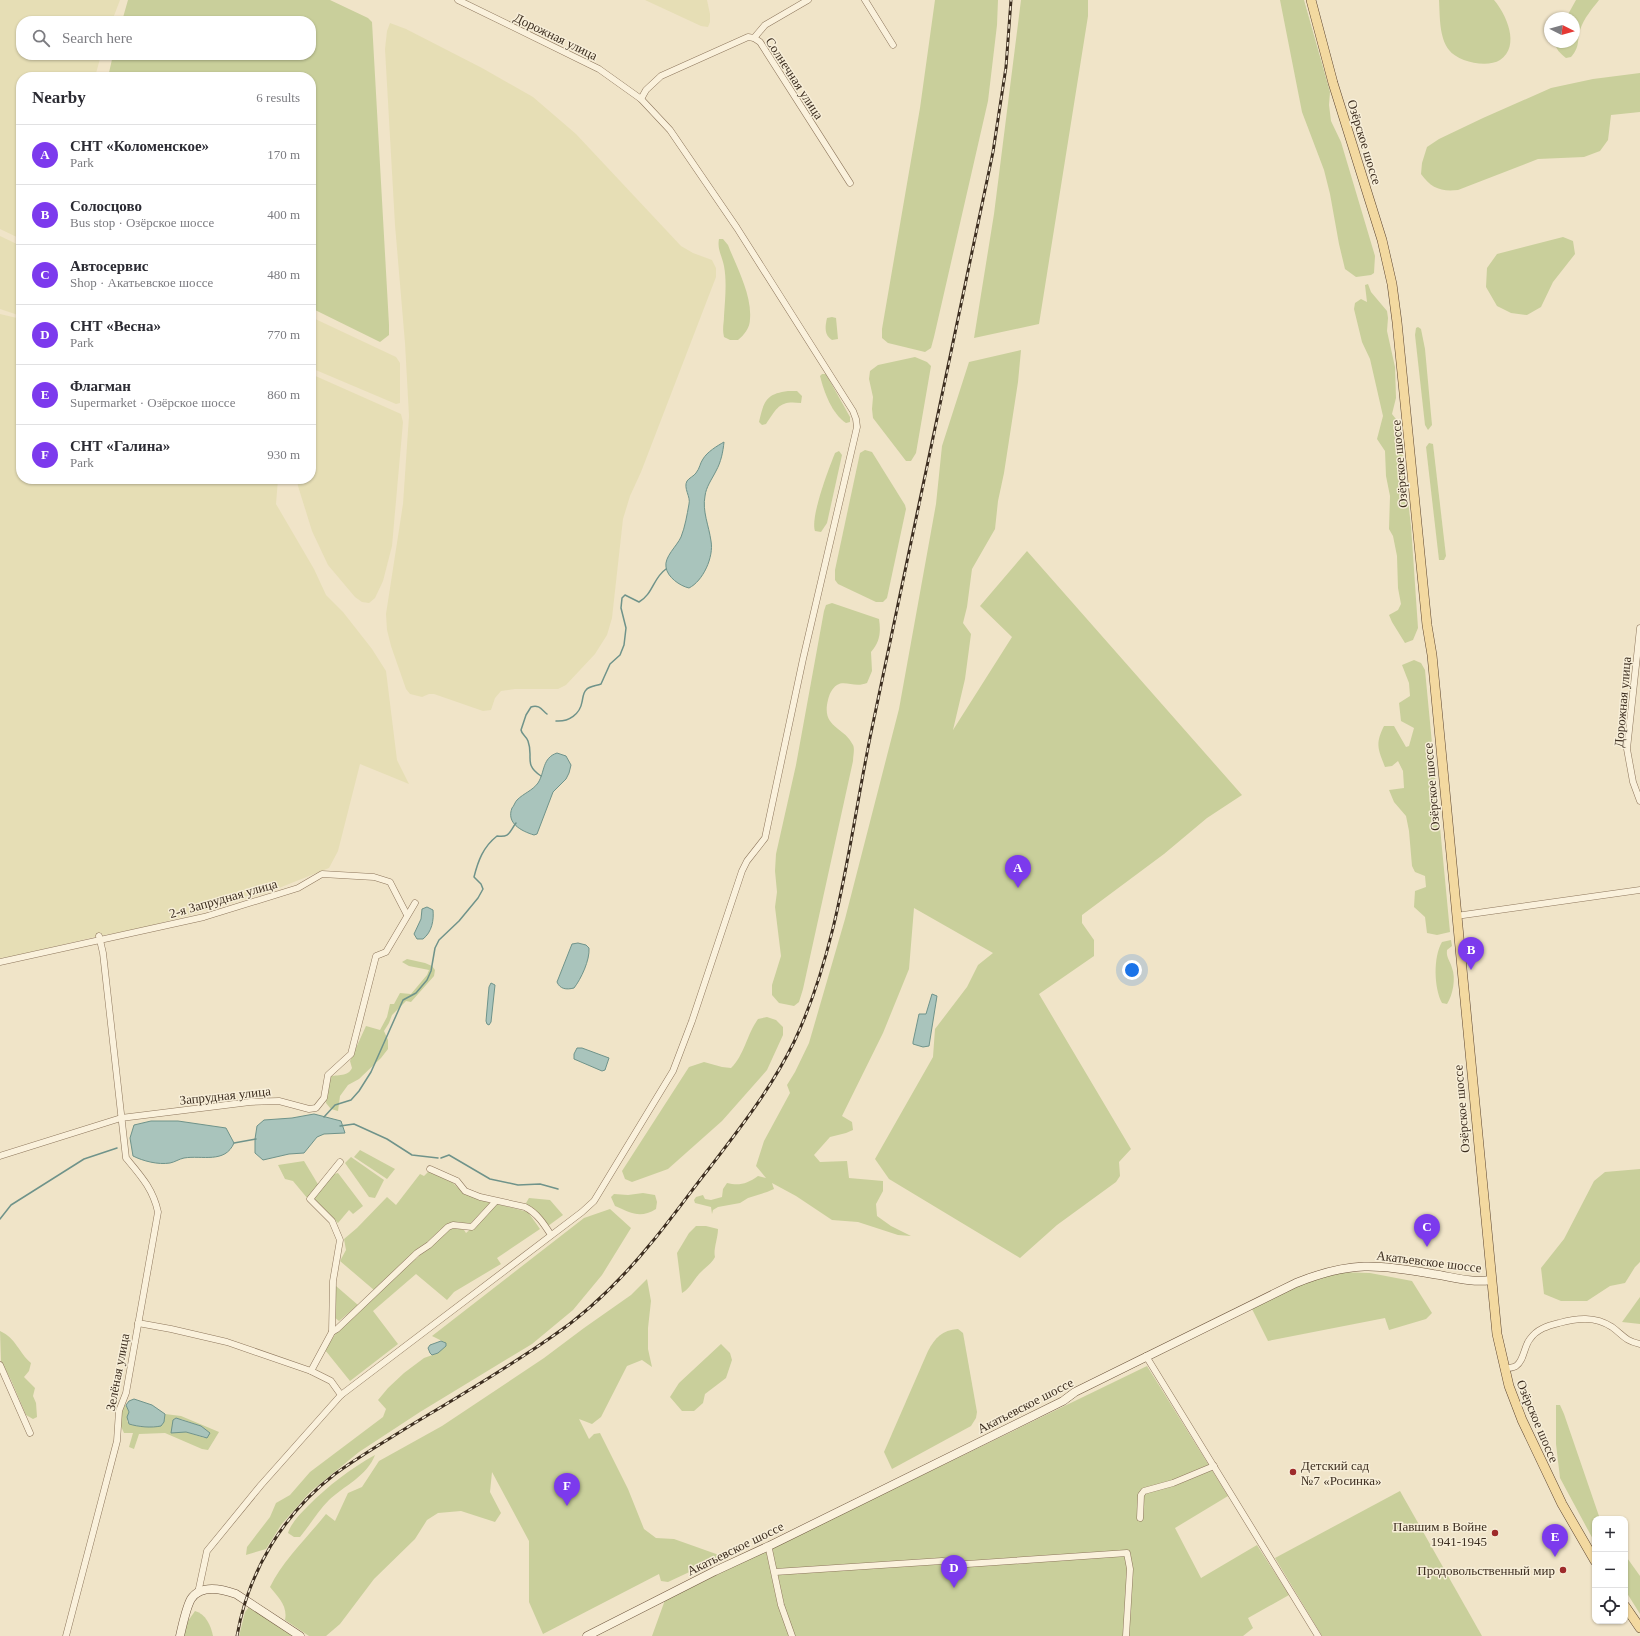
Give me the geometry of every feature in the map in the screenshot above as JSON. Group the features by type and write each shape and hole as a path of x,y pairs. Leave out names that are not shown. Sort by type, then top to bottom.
{"main road":[{"name":"Озёрское шоссе","path":"1311,0 1334,83 1382,240 1392,284 1406,398 1497,1334 1509,1386 1539,1458 1574,1527 1592,1556"},
{"name":"Акатьевское шоссе","path":"587,1636 715,1571 769,1546 1063,1401 1075,1392 1146,1356 1296,1283 1330,1270 1358,1266 1407,1269 1474,1282 1491,1280"},
{"path":"180,1636 191,1599 198,1593 210,1589 224,1590 236,1594 300,1636"},
{"path":"1628,1610 1640,1628"}],"street":[{"name":"Дорожная улица","path":"198,1593 207,1551 261,1486 341,1395 582,1212 594,1201 673,1071 692,1021 740,878 747,861 765,838 802,667 858,427 853,411 737,228 670,130 641,99 599,69 458,0"},
{"path":"754,38 764,25 808,0"},
{"path":"865,0 893,45"},
{"name":"Солнечная улица","path":"641,99 646,90 661,76 748,37 754,38 760,42 850,183"},
{"name":"Дорожная улица","path":"1640,628 1627,749 1633,782 1640,801"},
{"name":"2-я Запрудная улица","path":"0,962 204,917 298,888 322,874 374,877 390,882 407,915"},
{"path":"1456,916 1640,890"},
{"name":"Запрудная улица","path":"0,1156 122,1118 250,1102 279,1101 309,1109 316,1108 324,1098 328,1075 351,1054 376,956 386,952 415,903"},
{"name":"Зелёная улица","path":"66,1636 117,1441 119,1411 126,1393 158,1212 155,1199 148,1185 126,1158 103,953 99,939"},
{"path":"311,1371 332,1332 333,1281 340,1240 332,1221 310,1199 340,1162"},
{"path":"430,1169 457,1181 465,1191 495,1202 511,1204 531,1210 541,1220 551,1235"},
{"path":"332,1332 337,1329 417,1253 429,1245 448,1227 453,1225 472,1227 495,1202"},
{"path":"1504,1369 1516,1366 1521,1360 1527,1343 1533,1335 1544,1327 1569,1320 1580,1318 1602,1322 1612,1328 1623,1338 1640,1344"},
{"path":"138,1323 227,1342 311,1371 331,1381 341,1395"},
{"path":"1146,1356 1318,1636"},
{"path":"0,1365 30,1433"},
{"path":"1140,1518 1141,1496 1144,1491 1173,1484 1214,1466"},
{"path":"770,1549 782,1605 792,1636"},
{"path":"775,1572 942,1561 967,1564 1127,1553 1130,1569 1126,1636"}],"shaded area":[{"path":"0,0 120,0 114,16 16,16 16,60 100,60 96,72 16,72 16,237 0,229"},
{"path":"645,0 707,0 710,22 708,27 701,26"},
{"path":"390,23 406,29 482,68 533,97 576,134 681,246 693,253 712,260 716,268 716,277 641,472 630,496 623,519 612,618 607,635 595,654 566,685 558,689 515,689 501,691 495,698 491,710 483,711 434,694 429,694 422,697 410,694 406,689 387,630 386,614 403,504 409,416 405,343 395,225 385,49 387,31"},
{"path":"0,236 16,244 16,314 0,309"},
{"path":"0,314 16,318 16,484 278,484 276,504 314,569 326,595 343,612 372,649 386,671 397,760 409,784 360,764 338,851 329,868 269,892 143,928 99,936 0,958"},
{"path":"316,319 396,357 400,363 400,403 396,404 316,370"},
{"path":"316,376 401,414 403,422 392,546 383,581 375,598 369,603 362,602 355,597 328,565 312,531 298,484 316,484"}],"green space":[{"path":"128,0 330,0 368,18 372,22 389,335 380,342 316,310 316,72 109,72 112,60 316,60 316,16 123,16"},
{"path":"935,0 998,0 997,25 988,101 934,337 931,348 925,352 888,343 882,338 882,329 920,108"},
{"path":"1021,0 1088,0 1088,16 1039,324 974,338 994,214"},
{"path":"1280,0 1304,0 1330,92 1329,105 1331,121 1341,142 1375,256 1374,273 1371,275 1356,277 1345,269 1324,170 1302,112"},
{"path":"1439,0 1494,0 1507,21 1509,30 1510,47 1506,54 1500,60 1488,64 1481,64 1466,61 1453,54 1443,39"},
{"path":"1576,0 1599,0 1588,14 1580,30 1580,12 1569,12"},
{"path":"1577,48 1571,57 1566,58 1557,49"},
{"path":"1640,73 1640,112 1611,115 1608,140 1600,151 1584,157 1538,159 1458,190 1441,190 1429,183 1421,174 1422,163 1427,147 1439,139 1483,118 1551,88 1593,79"},
{"path":"1563,237 1573,241 1575,254 1553,282 1541,307 1527,315 1511,313 1497,306 1486,287 1487,268 1497,254"},
{"path":"719,239 723,239 728,245 749,301 749,325 744,334 738,340 730,340 724,337 723,334 726,291 724,266 719,249"},
{"path":"1368,284 1371,292 1387,311 1387,331 1395,367 1396,398 1392,414 1399,423 1411,526 1418,628 1413,640 1405,643 1389,615 1398,610 1401,604 1398,588 1397,556 1393,536 1389,529 1390,496 1386,476 1385,451 1377,439 1383,416 1370,359 1362,342 1354,309 1355,303 1361,299 1367,302 1365,285"},
{"path":"827,318 836,318 838,339 832,340 826,333 826,328"},
{"path":"1418,327 1421,329 1425,349 1432,425 1428,430 1425,425 1415,335 1416,328"},
{"path":"1021,350 1018,382 1004,473 998,501 995,529 972,569 967,607 963,623 971,634 965,679 953,730 1012,637 980,606 1027,551 1242,795 1207,818 1164,854 1082,915 1082,923 1094,940 1094,956 1039,994 1131,1149 1119,1162 1120,1176 1116,1182 1057,1225 1020,1258 889,1179 875,1159 933,1057 935,1029 967,987 978,965 993,953 914,908 909,969 883,1033 842,1116 852,1122 853,1130 830,1137 814,1155 820,1162 847,1161 849,1178 883,1181 883,1191 876,1204 877,1216 891,1226 911,1236 898,1235 858,1222 832,1220 796,1196 772,1183 774,1189 748,1198 740,1203 718,1207 713,1210 712,1214 711,1207 695,1203 694,1200 696,1197 703,1195 705,1199 711,1200 722,1197 723,1189 727,1183 743,1184 758,1176 766,1178 756,1166 764,1141 790,1093 787,1085 809,1043 845,919 899,709 936,504 942,446 969,362"},
{"path":"915,357 927,362 931,366 916,453 911,461 906,461 873,418 873,397 869,379 870,371 878,365"},
{"path":"822,374 826,374 850,417 850,422 846,423 841,419 826,396 820,376"},
{"path":"797,391 802,396 801,403 794,402 779,406 766,424 762,425 759,422 762,409 767,400 774,394"},
{"path":"1429,443 1433,444 1446,556 1444,560 1439,560 1426,447"},
{"path":"865,450 872,452 906,509 887,598 883,602 876,602 838,584 835,580 835,570 860,453"},
{"path":"839,451 842,455 827,523 821,532 815,531 815,515 821,492 835,453"},
{"path":"832,603 879,619 880,633 878,641 871,652 872,671 867,683 858,685 843,683 837,685 831,692 828,700 827,709 830,722 849,739 853,745 853,761 803,989 799,1002 794,1006 779,1003 772,995 772,985 781,956 775,907 777,892 775,871 776,854 796,765 824,611 826,605"},
{"path":"1414,660 1421,663 1425,670 1450,932 1437,935 1427,933 1425,917 1414,907 1415,891 1426,887 1425,876 1415,872 1412,866 1406,816 1394,802 1389,790 1404,788 1403,771 1398,761 1392,766 1385,767 1378,746 1379,737 1384,726 1394,726 1406,747 1409,746 1414,728 1401,721 1399,703 1410,696 1409,683 1402,665"},
{"path":"1451,940 1452,946 1447,950 1447,953 1453,972 1454,981 1451,996 1447,1004 1442,1003 1439,997 1436,981 1436,964 1439,948 1442,942"},
{"path":"407,959 432,966 435,970 434,976 411,1002 406,1001 392,1015 384,1031 388,1040 388,1049 381,1058 359,1079 348,1085 340,1096 338,1111 331,1109 326,1103 329,1077 345,1074 350,1071 352,1068 350,1061 366,1026 380,1030 387,1017 390,1004 394,1004 400,993 411,994 427,975 429,970 409,966 402,962"},
{"path":"767,1017 776,1020 783,1027 783,1035 767,1070 722,1121 668,1169 632,1182 625,1179 622,1171 689,1067 704,1062 731,1068 739,1057 758,1019"},
{"path":"360,1150 395,1169 387,1179 354,1157"},
{"path":"351,1157 384,1180 375,1198 369,1197 345,1163"},
{"path":"304,1161 319,1186 308,1199 293,1181 285,1179 278,1165"},
{"path":"1640,1169 1640,1262 1625,1283 1610,1286 1587,1301 1561,1301 1544,1294 1541,1268 1564,1239 1594,1181 1605,1172"},
{"path":"429,1171 454,1181 453,1183 461,1190 489,1202 489,1204 470,1224 454,1222 445,1226 416,1250 374,1290 340,1261 346,1250 344,1239 357,1228 387,1197 396,1205 420,1174 424,1176"},
{"path":"338,1173 363,1206 353,1214 349,1210 338,1223 313,1199 334,1174"},
{"path":"643,1193 655,1195 657,1202 656,1209 645,1214 636,1214 615,1206 611,1197 614,1194 628,1195"},
{"path":"529,1198 550,1200 563,1215 548,1226 526,1203"},
{"path":"497,1204 528,1212 540,1229 497,1258 501,1264 454,1292 447,1300 416,1274 373,1311 398,1344 350,1381 325,1350 336,1333 414,1257 416,1259 447,1230 454,1227 464,1230 466,1233 486,1216"},
{"path":"610,1209 631,1228 602,1275 573,1310 532,1344 420,1412 359,1452 310,1492 281,1525 266,1549 246,1555 247,1547 270,1517 276,1503 290,1495 310,1472 383,1417 386,1409 378,1400 388,1388 404,1373 424,1358 438,1353 444,1342 432,1336 584,1218"},
{"path":"696,1226 706,1226 718,1229 715,1257 682,1293 677,1253 689,1233"},
{"path":"1338,1272 1370,1273 1412,1281 1432,1313 1426,1319 1389,1330 1385,1318 1268,1341 1252,1309 1305,1283"},
{"path":"647,1279 651,1301 648,1328 648,1349 652,1367 642,1360 627,1366 601,1417 592,1424 579,1419 589,1439 594,1434 600,1433 628,1489 644,1529 656,1538 674,1539 719,1555 713,1561 668,1582 661,1581 659,1574 543,1634 529,1602 529,1541 492,1472 490,1492 501,1513 495,1522 461,1511 438,1513 427,1520 415,1539 374,1579 340,1624 326,1636 309,1636 285,1620 286,1615 284,1606 270,1587 275,1577 288,1558 326,1514 335,1521 348,1493 362,1487 379,1461 442,1426 544,1358 631,1295"},
{"path":"336,1286 358,1305 339,1321 334,1317"},
{"path":"1640,1297 1640,1324 1622,1322"},
{"path":"958,1329 963,1333 977,1412 976,1418 971,1426 892,1469 884,1452 928,1351 933,1342 943,1333"},
{"path":"0,1331 14,1342 31,1363 29,1371 24,1377 35,1388 33,1396 36,1403 37,1417 33,1419 26,1415 1,1361"},
{"path":"721,1344 730,1353 732,1360 726,1378 705,1394 703,1403 694,1411 682,1411 670,1397 679,1383"},
{"path":"1147,1366 1228,1496 1175,1528 1201,1578 1257,1545 1289,1595 1248,1618 1253,1628 1243,1636 652,1636 665,1600"},
{"path":"126,1405 129,1413 127,1421 129,1424 141,1427 156,1427 165,1419 165,1414 181,1416 219,1432 208,1450 202,1449 165,1433 139,1434 134,1449 129,1447 133,1433 124,1433 120,1424 122,1408","holes":["181,1419 201,1426 209,1433 205,1438 186,1432 171,1432"]},
{"path":"1556,1405 1560,1405 1599,1516 1592,1516 1592,1537 1560,1478 1556,1444"},
{"path":"375,1455 367,1469 361,1475 325,1504 300,1537 294,1537 288,1533 299,1515 324,1491 348,1472"},
{"path":"1400,1491 1482,1636 1322,1636 1275,1558"},
{"path":"1628,1559 1640,1576 1640,1614 1628,1595"},
{"path":"249,1607 292,1636 239,1636 245,1612"},
{"path":"195,1611 205,1618 211,1628 213,1636 183,1636 188,1621"}],"water":[{"path":"724,442 718,468 709,483 704,502 711,541 711,554 703,574 694,585 689,588 671,578 667,571 666,563 669,555 681,537 685,525 689,501 686,487 687,481 696,473 707,454"},
{"path":"557,753 566,756 571,765 569,773 566,779 553,792 537,834 534,835 516,826 511,818 512,808 517,800 538,783 546,762 552,755"},
{"path":"427,907 433,910 432,926 423,939 417,939 414,934 421,919 422,909"},
{"path":"578,943 586,945 589,948 587,964 574,988 564,988 557,982 572,944"},
{"path":"491,983 495,985 491,1022 489,1025 486,1021 489,987"},
{"path":"932,994 937,996 929,1046 923,1047 913,1044 913,1042 919,1014 926,1014"},
{"path":"577,1048 582,1048 609,1058 605,1070 602,1071 574,1059 574,1054"},
{"path":"314,1114 341,1121 345,1133 324,1134 317,1137 304,1153 289,1154 263,1160 255,1153 257,1126 264,1120 292,1118"},
{"path":"151,1121 178,1121 226,1128 234,1143 230,1150 219,1156 184,1158 172,1163 156,1163 146,1161 133,1156 130,1138 134,1125"},
{"path":"441,1341 446,1343 446,1346 438,1353 432,1355 428,1348 430,1345"},
{"path":"134,1399 152,1405 165,1414 164,1422 161,1426 145,1427 129,1424 127,1417 129,1412 126,1405 129,1401"},
{"path":"176,1418 201,1426 210,1433 207,1438 186,1432 171,1433 173,1420"}],"waterway":[{"path":"556,721 569,719 576,714 581,706 585,691 601,684 610,664 620,655 624,645 626,628 621,608 622,598 625,595 639,602 644,599 658,577 666,569"},
{"path":"541,776 532,768 530,760 530,747 521,730 526,715 531,707 536,706 547,714"},
{"path":"324,1117 335,1105 351,1100 359,1091 371,1072 403,1000 416,993 427,980 431,971 435,948 439,940 459,921 478,898 483,889 481,884 474,877 479,860 492,840 497,836 509,834 516,823"},
{"path":"340,1126 354,1124 387,1139 412,1155 438,1158"},
{"path":"234,1143 256,1139"},
{"path":"0,1219 11,1205 84,1159 117,1148"},
{"path":"441,1158 449,1155 490,1179 518,1185 540,1184 558,1189"}],"railway":[{"path":"237,1636 242,1612 259,1567 284,1526 299,1507 335,1474 371,1450 533,1350 592,1306 629,1269 667,1224 756,1106 776,1075 794,1042 810,1005 822,967 842,888 872,728 993,152 1006,67 1011,0"}],"place":[{"name":"СНТ «Коломенское»","path":"1018,888"},
{"name":"Солосцово","path":"1471,970"},
{"name":"Автосервис","path":"1427,1247"},
{"name":"Детский сад №7 «Росинка»","path":"1293,1472"},
{"name":"СНТ «Галина»","path":"567,1506"},
{"name":"Павшим в Войне 1941-1945","path":"1495,1533"},
{"name":"Флагман","path":"1555,1557"},
{"name":"Продовольственный мир","path":"1563,1570"},
{"name":"СНТ «Весна»","path":"954,1588"}]}
